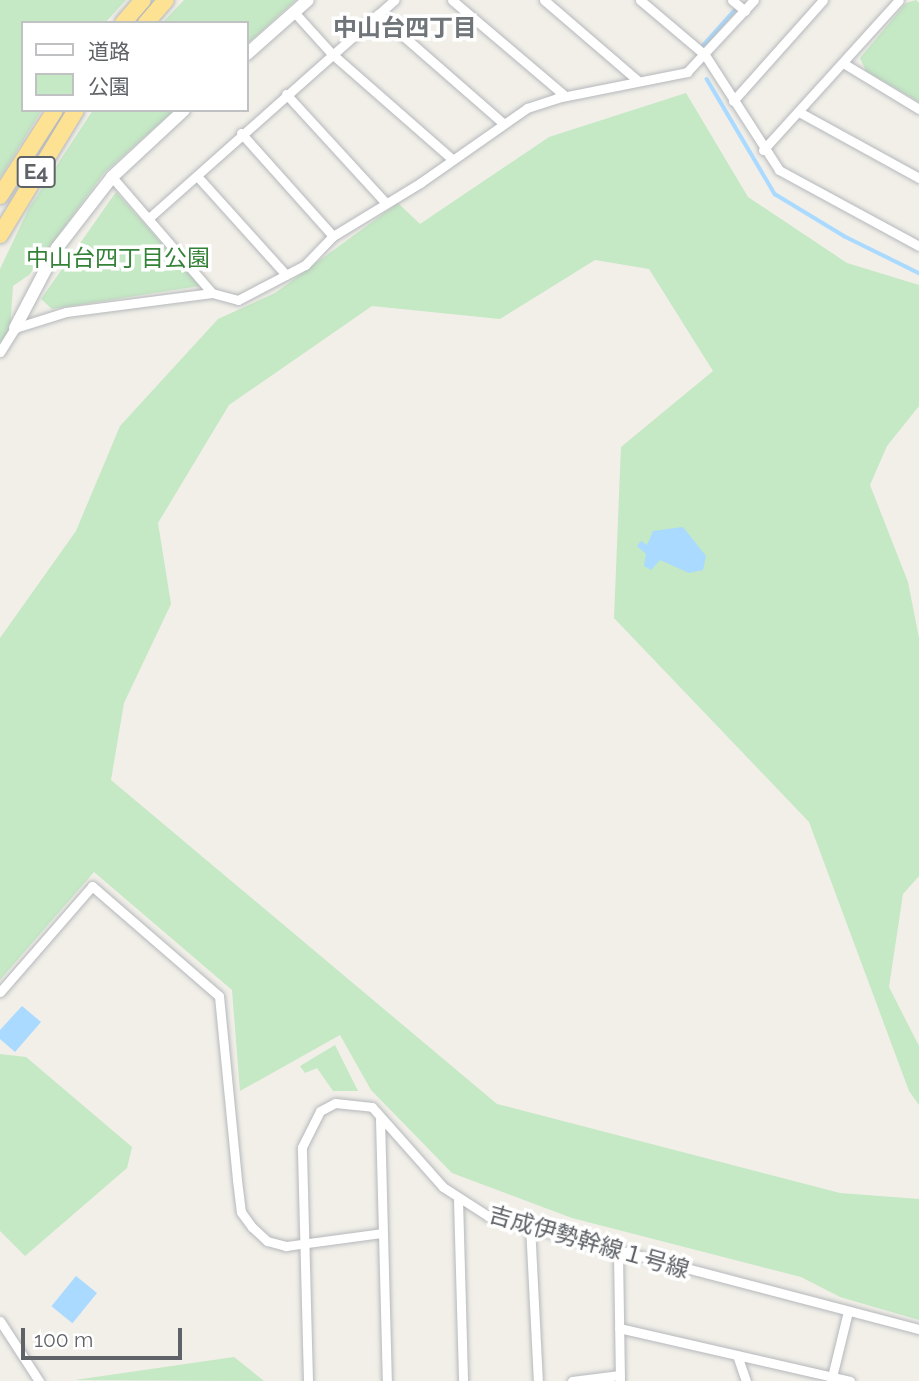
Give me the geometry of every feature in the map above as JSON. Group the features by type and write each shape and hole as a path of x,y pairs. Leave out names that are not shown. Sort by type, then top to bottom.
{"highway":[{"path":"125,21 143,0"},
{"path":"148,21 166,0"},
{"name":"E4","path":"0,196 54,112"},
{"name":"E4","path":"0,236 75,112"}],"street":[{"path":"248,53 308,0"},
{"path":"150,217 241,133 394,0"},
{"path":"452,0 565,96"},
{"path":"544,0 636,80"},
{"path":"640,0 705,55 763,150 779,170 919,246"},
{"path":"732,0 745,11"},
{"path":"15,328 66,312 212,293 238,300 305,265 334,236 452,159 502,122 565,96 687,72 754,0"},
{"path":"733,101 823,0"},
{"path":"763,150 899,0"},
{"path":"294,12 331,53 452,159"},
{"path":"378,14 502,122"},
{"path":"843,63 919,109"},
{"path":"286,94 386,203"},
{"path":"0,352 57,248 112,177 182,112"},
{"path":"799,113 919,178"},
{"path":"241,133 334,236"},
{"path":"197,176 286,275"},
{"path":"112,177 150,217 212,293"},
{"path":"0,992 92,886 219,996 241,1212 267,1241 304,1245 382,1233"},
{"name":"吉成伊勢幹線１号線","path":"307,1381 302,1146 308,1129 320,1111 335,1103 372,1107 380,1119 457,1199 488,1216 530,1225 618,1253 919,1329"},
{"path":"380,1119 387,1381"},
{"path":"457,1199 463,1381"},
{"path":"530,1225 538,1381"},
{"path":"572,1381 620,1378 618,1253"},
{"path":"830,1379 848,1311"},
{"path":"0,1321 39,1381"},
{"path":"619,1328 830,1379 850,1381"},
{"path":"737,1355 746,1381"}],"green space":[{"path":"0,0 126,0 107,21 21,21 21,112 41,112 0,178"},
{"path":"184,0 296,0 248,43 248,21 164,21"},
{"path":"916,0 919,3 919,102 866,71 860,58 906,3"},
{"path":"686,93 748,197 847,263 919,285 919,406 887,446 870,485 908,582 919,638 919,876 903,894 889,987 919,1046 919,1105 909,1091 809,822 614,618 621,447 713,371 649,269 595,260 500,319 372,306 229,405 158,523 171,604 124,703 111,780 497,1104 840,1193 919,1199 919,1320 840,1297 801,1277 572,1218 452,1173 371,1090 340,1035 240,1091 232,990 94,872 0,980 0,638 76,531 120,426 218,319 275,293 398,203 420,224 549,137"},
{"path":"92,112 172,112 104,173 29,275 13,286 10,329 0,344 0,269 29,208"},
{"name":"中山台四丁目公園","path":"116,192 200,286 52,309 41,299"},
{"path":"335,1045 358,1091 333,1091 317,1068 305,1073 300,1066"},
{"path":"0,1054 26,1057 132,1147 127,1168 25,1256 0,1231"},
{"path":"234,1357 264,1381 75,1380"}],"water":[{"path":"683,527 706,556 703,570 689,573 660,560 651,570 644,566 646,554 637,546 641,541 647,545 653,531"},
{"path":"22,1006 41,1022 15,1052 0,1039 0,1030"},
{"path":"76,1276 97,1293 72,1323 51,1306"}],"waterway":[{"path":"701,48 734,11"},
{"path":"707,79 775,194 844,236 919,273"}],"district":[{"name":"中山台四丁目","path":"405,28"}]}
